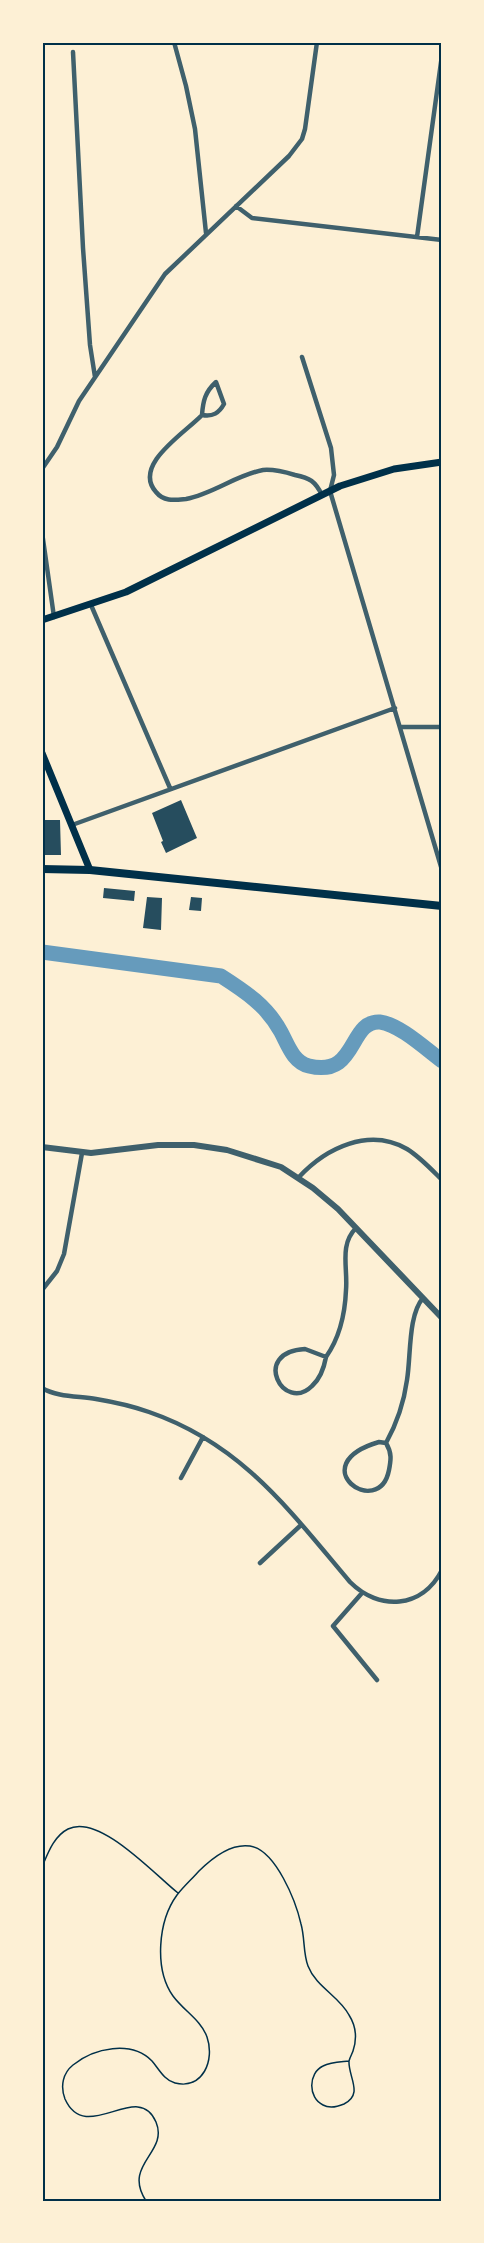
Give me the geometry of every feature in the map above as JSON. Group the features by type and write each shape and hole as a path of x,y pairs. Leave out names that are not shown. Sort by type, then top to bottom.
{"main road":[{"path":"42,620 126,592 326,493 378,472 442,462"},
{"path":"42,753 90,870"},
{"path":"42,869 90,870 442,906"}],"street":[{"path":"174,42 195,129 206,233"},
{"path":"42,469 51,458 79,401 165,274 290,156 302,139 317,42"},
{"path":"73,52 83,248 90,345 95,377"},
{"path":"417,237 442,55"},
{"path":"236,206 252,218 442,240"},
{"path":"302,357 332,448 334,475 326,493"},
{"path":"202,415 210,416 220,411 224,404 216,382 208,388 203,400 202,415 160,453 151,469 149,479 153,488 159,496 170,501 189,498 237,478 265,470 304,477 316,483 326,493 400,727 442,870"},
{"path":"42,532 54,617"},
{"path":"91,605 170,788"},
{"path":"72,825 394,708"},
{"path":"400,727 442,727"},
{"path":"299,1177 313,1164 339,1147 355,1141 377,1139 405,1148 416,1155 442,1180"},
{"path":"42,1147 82,1153 158,1145 194,1145 227,1149 281,1167 299,1177 324,1197 442,1318"},
{"path":"42,1290 57,1271 64,1254 82,1153"},
{"path":"326,1357 305,1349 291,1351 284,1355 274,1370 280,1386 295,1394 310,1389 320,1378 326,1357 341,1327 346,1292 346,1244 348,1236 356,1228"},
{"path":"386,1443 370,1445 352,1455 347,1461 345,1473 352,1485 369,1491 379,1488 384,1483 391,1456 386,1443 398,1419 411,1351 414,1311 423,1298"},
{"path":"43,1388 141,1409 165,1417 231,1454 263,1482 362,1593 380,1601 410,1599 422,1594 432,1585 442,1570"},
{"path":"181,1478 203,1437"},
{"path":"260,1563 301,1525"},
{"path":"362,1593 333,1626 377,1680"}],"path":[{"path":"42,1867 51,1847 62,1833 74,1827 85,1826 128,1850 178,1893"},
{"path":"146,2201 141,2192 139,2179 142,2166 158,2139 158,2126 152,2115 144,2108 131,2106 100,2116 82,2115 69,2105 64,2096 62,2084 66,2073 75,2064 86,2057 110,2049 120,2048 140,2053 152,2061 164,2076 174,2083 192,2082 207,2068 210,2048 204,2030 171,1992 161,1964 164,1930 170,1909 178,1893 206,1864 228,1850 248,1846 267,1856 284,1881 297,1909 308,1967 315,1978 342,2004 352,2020 355,2040 349,2061 354,2086 351,2099 342,2105 332,2107 320,2103 315,2098 312,2087 316,2071 327,2064 349,2061"}],"building":[{"path":"181,800 197,838 166,853 152,813"},
{"path":"42,820 60,820 61,855 42,855"},
{"path":"104,888 135,891 134,901 103,898"},
{"path":"147,897 162,898 161,930 143,928"},
{"path":"191,897 202,898 201,911 189,910"}],"waterway":[{"path":"42,952 221,976 262,1007 281,1032 295,1057 309,1066 325,1067 336,1064 345,1057 362,1030 370,1024 380,1022 404,1032 442,1061"}]}
